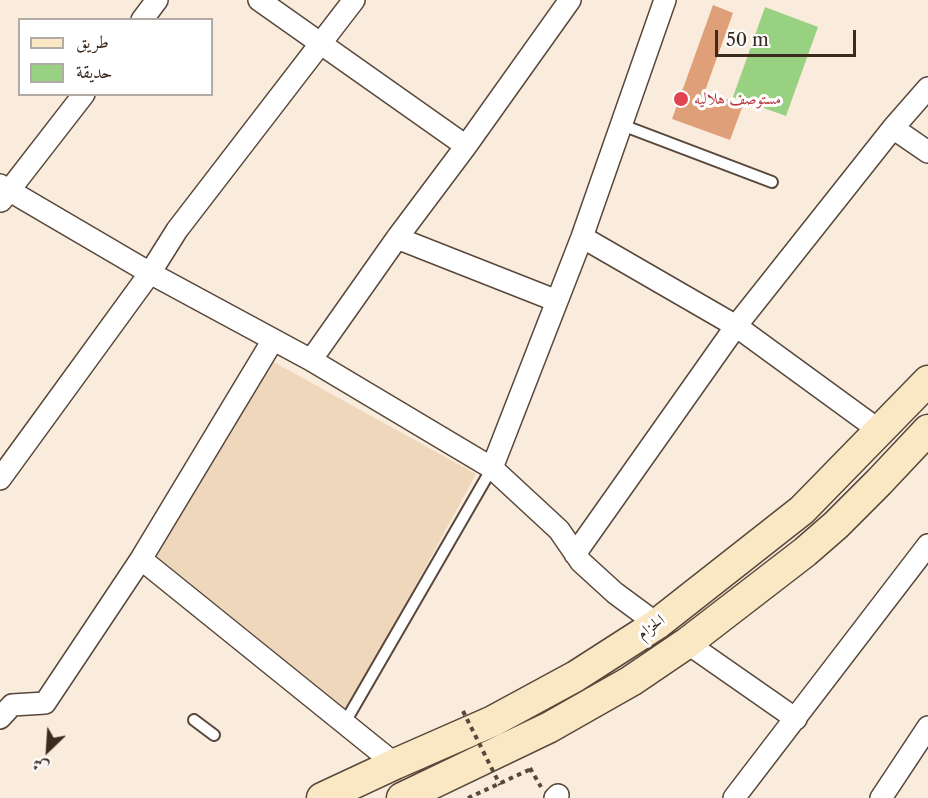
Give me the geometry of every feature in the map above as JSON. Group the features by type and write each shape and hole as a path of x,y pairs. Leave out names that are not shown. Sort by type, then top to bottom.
{"main road":[{"name":"الحزام","path":"322,798 493,721 576,676 657,624 802,510 928,381"},
{"name":"الحزام","path":"402,798 550,727 631,681 687,643 806,552 879,482 924,443"}],"street":[{"path":"144,18 157,0"},
{"path":"259,0 466,146"},
{"path":"0,479 150,273 177,230 354,0"},
{"path":"311,360 570,0"},
{"path":"492,468 582,237 665,0"},
{"path":"575,554 736,326 893,128 928,88"},
{"path":"82,96 3,192 311,360 492,468 559,530 581,562 615,593 657,624"},
{"path":"893,128 928,152"},
{"path":"582,237 736,326 880,431"},
{"path":"397,238 557,301"},
{"path":"0,718 12,705 45,703 141,559 273,340"},
{"path":"734,798 927,549"},
{"path":"141,559 395,764"},
{"path":"687,643 795,719"},
{"path":"881,798 928,727"}],"lane":[{"path":"622,125 772,182"},
{"path":"345,724 492,468"},
{"path":"194,720 214,735"}],"path":[{"path":"463,711 500,785"},
{"path":"516,744 531,769 551,794"},
{"path":"468,798 531,769"}],"shaded area":[{"path":"270,360 476,474 346,709 157,556 189,496"}],"green space":[{"path":"765,7 818,27 786,116 733,97"}],"building":[{"path":"713,5 733,13 705,91 743,105 730,140 672,119"}],"place":[{"name":"مستوصف هلاليه","path":"681,99"}]}
